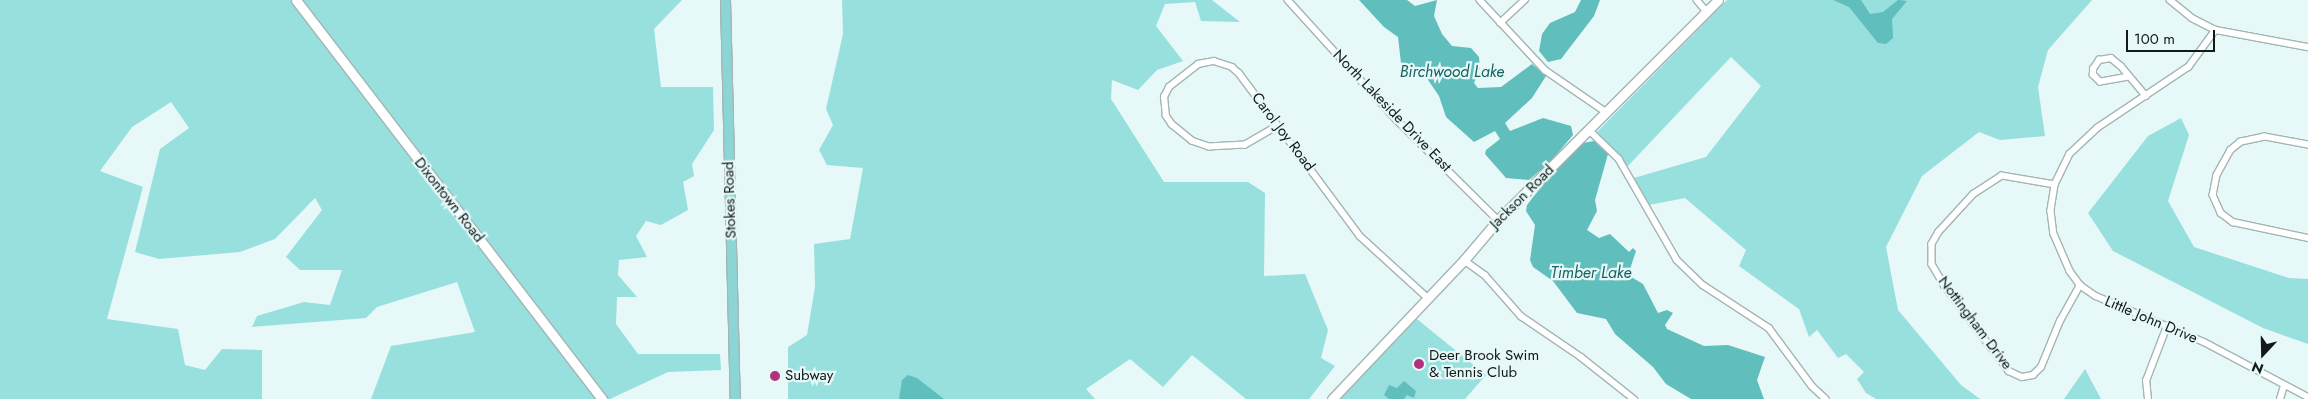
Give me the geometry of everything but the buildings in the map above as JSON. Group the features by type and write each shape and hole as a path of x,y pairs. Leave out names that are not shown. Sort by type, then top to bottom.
{"main road":[{"name":"Stokes Road","path":"725,0 736,399"}],"street":[{"name":"Dixontown Road","path":"296,0 602,399"},
{"name":"North Lakeside Drive East","path":"1288,0 1397,120 1498,220"},
{"path":"1480,0 1539,64 1606,112"},
{"path":"1500,23 1525,0"},
{"path":"1696,0 1707,12"},
{"name":"Jackson Road","path":"1337,397 1464,260 1498,220 1718,0"},
{"path":"2170,0 2192,18 2216,30 2308,47"},
{"name":"Little John Drive","path":"2216,30 2189,67 2077,145 2064,164 2055,184 2051,212 2054,234 2064,260 2080,286 2111,304 2204,342 2308,397"},
{"path":"2129,77 2100,82 2093,75 2093,69 2099,60 2111,58 2129,77 2146,96"},
{"name":"Carol Joy Road","path":"1278,126 1238,147 1217,148 1192,141 1166,116 1164,97 1169,87 1185,73 1206,62 1224,63 1239,73 1360,236 1428,298"},
{"path":"1589,130 1619,159 1671,249 1686,270 1709,289 1769,328 1812,386 1826,399"},
{"path":"2308,145 2265,137 2241,142 2232,150 2217,175 2213,194 2221,213 2233,222 2308,238"},
{"name":"Nottingham Drive","path":"2055,184 2002,176 1974,194 1939,232 1932,244 1932,264 2008,371 2022,376 2033,375 2041,367 2060,321 2080,286"},
{"path":"1464,260 1485,276 1528,321 1581,357 1634,399"},
{"path":"2148,399 2146,381 2167,326"},
{"path":"2280,399 2284,386"}],"shaded area":[{"path":"0,0 682,0 654,29 661,87 713,87 714,130 692,164 694,176 683,182 688,210 661,225 646,221 636,236 647,257 619,260 618,275 637,297 617,297 616,324 638,354 720,354 721,370 668,372 610,399 371,399 391,346 475,332 457,282 377,307 366,318 252,327 257,316 304,302 330,305 342,270 300,270 286,257 322,210 315,198 275,239 240,252 159,259 135,252 160,149 189,128 171,102 132,127 100,171 143,187 107,319 178,329 185,365 205,370 222,349 262,350 262,399 0,399"},
{"path":"842,0 1212,0 1240,22 1201,21 1195,2 1165,4 1156,26 1183,61 1157,70 1138,90 1112,80 1111,99 1164,182 1248,182 1265,193 1264,276 1305,274 1328,330 1321,358 1335,366 1309,399 1246,399 1192,355 1163,387 1130,359 1086,389 1095,399 788,399 788,347 807,335 815,287 814,244 850,239 863,168 827,165 819,150 833,125 826,109 843,34"},
{"path":"1727,0 2092,0 2048,50 2038,87 2045,136 2000,140 1979,132 1922,176 1886,247 1898,310 1961,385 1980,399 1876,399 1866,393 1857,379 1864,372 1846,354 1838,358 1817,330 1809,337 1799,309 1739,266 1746,250 1685,198 1649,205 1634,178 1706,157 1761,86 1731,57 1626,168 1597,132"},
{"path":"2181,118 2189,135 2168,201 2194,247 2289,278 2308,279 2308,344 2263,328 2113,251 2088,213 2148,136"},
{"name":"Deer Brook Swim & Tennis Club","path":"1412,315 1486,375 1465,399 1342,399 1336,394"},
{"path":"2085,369 2101,399 2064,399"}],"water":[{"name":"Birchwood Lake","path":"1359,0 1407,0 1415,6 1437,0 1434,16 1442,34 1452,46 1471,48 1479,57 1480,68 1474,83 1478,88 1501,87 1532,64 1546,76 1532,98 1505,123 1510,131 1543,118 1571,126 1573,135 1550,162 1529,180 1506,178 1485,154 1486,150 1500,139 1495,131 1474,142 1446,117 1439,96 1424,74 1401,63 1398,37 1384,27"},
{"path":"1581,0 1600,0 1594,16 1561,59 1548,62 1539,51 1542,34 1550,23 1575,12"},
{"path":"1833,0 1861,0 1870,14 1883,12 1898,0 1907,1 1892,19 1893,38 1886,44 1878,43 1849,7"},
{"name":"Timber Lake","path":"1594,141 1608,154 1595,200 1597,211 1587,230 1599,238 1610,234 1629,252 1633,248 1636,251 1628,275 1643,284 1658,313 1667,310 1673,313 1665,325 1667,329 1704,346 1728,345 1765,357 1757,380 1764,399 1691,399 1666,384 1653,367 1615,334 1606,319 1577,313 1553,281 1533,267 1530,260 1535,225 1526,211 1527,205 1559,164 1583,143"},
{"path":"908,375 917,378 944,399 899,399 902,380"},
{"path":"1404,381 1416,391 1414,398 1407,395 1404,399 1389,399 1384,395 1389,385 1397,388"}],"place":[{"name":"Deer Brook Swim & Tennis Club","path":"1419,364"},
{"name":"Subway","path":"775,376"}]}
